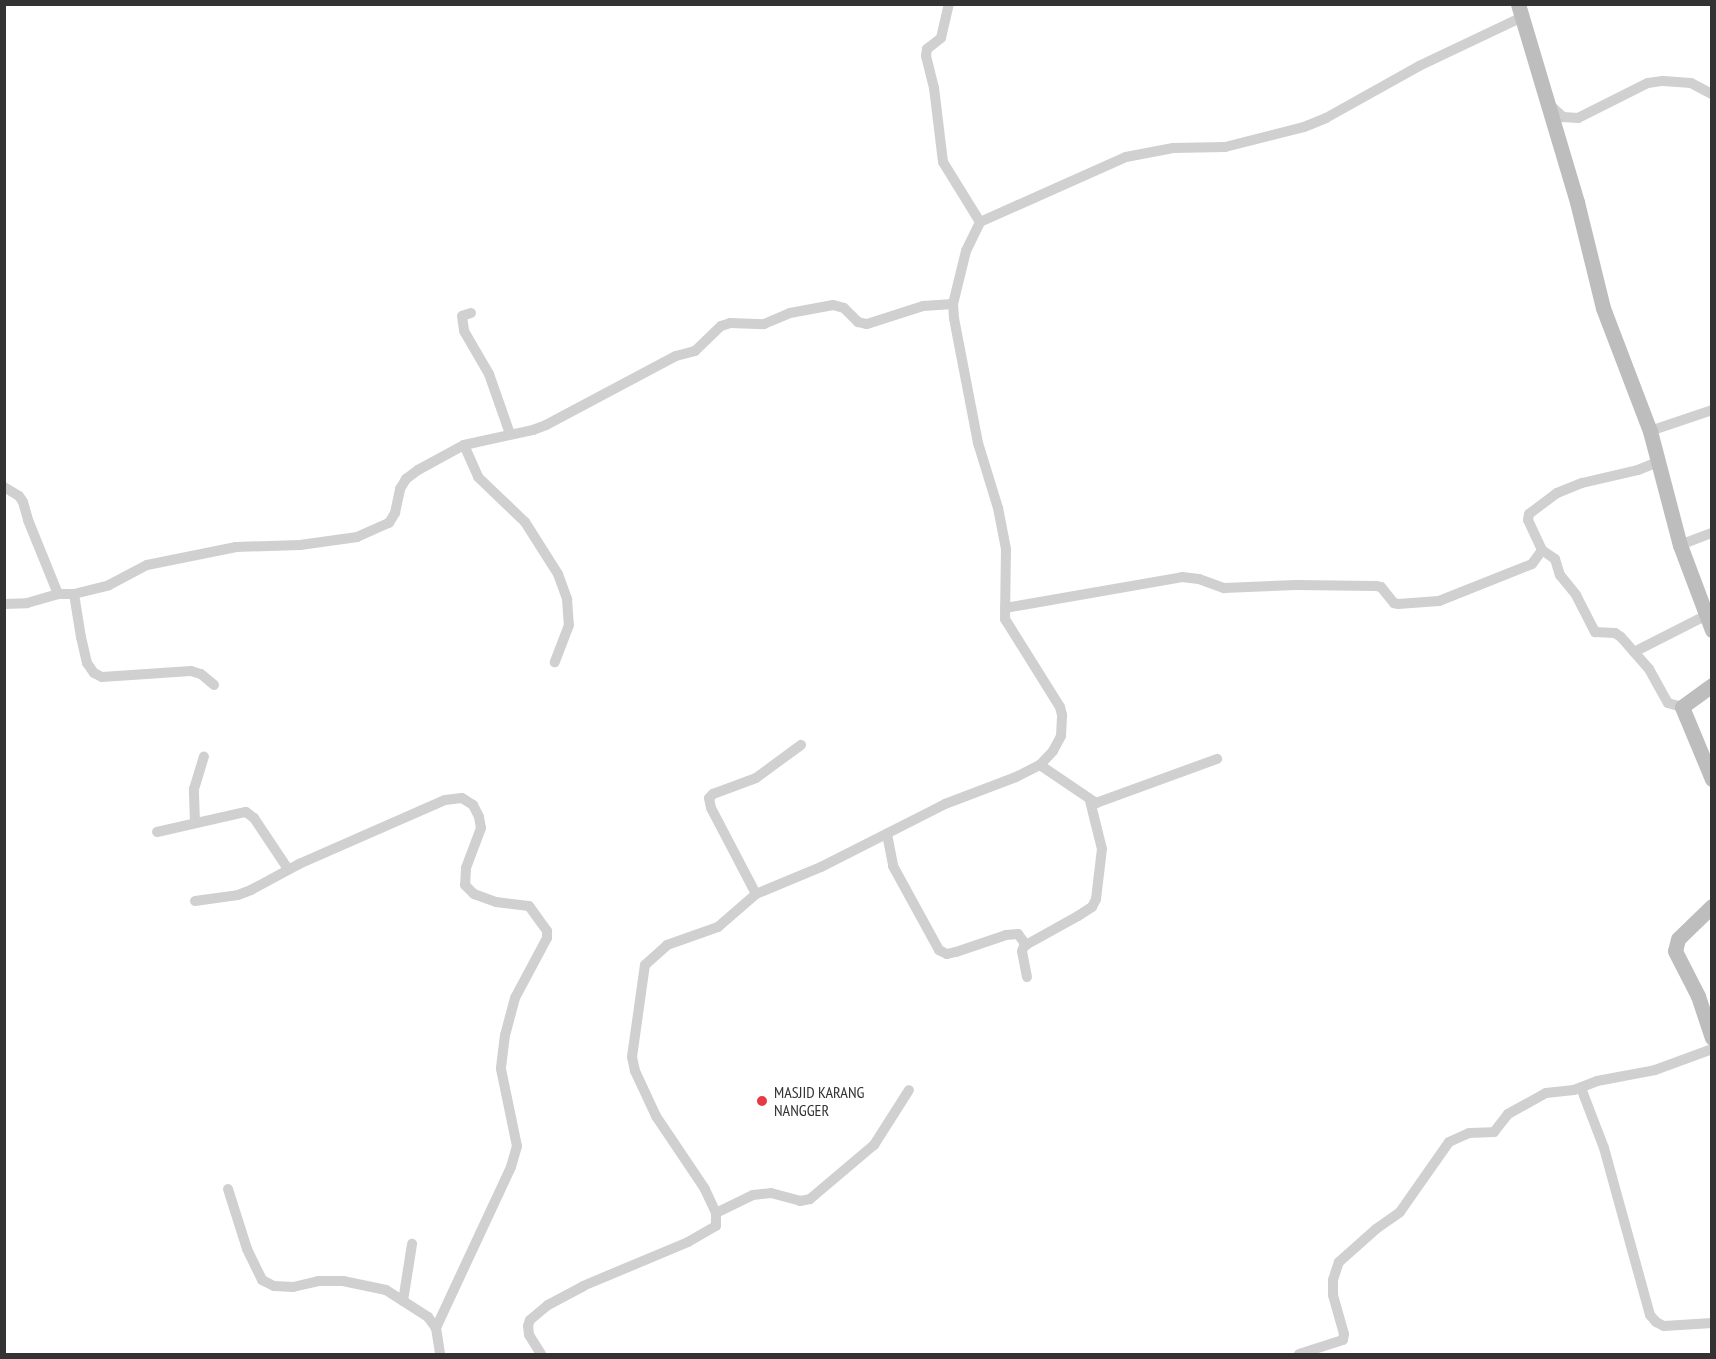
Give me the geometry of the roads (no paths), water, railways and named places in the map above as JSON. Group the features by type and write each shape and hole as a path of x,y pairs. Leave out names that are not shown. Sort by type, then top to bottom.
{"street":[{"path":"949,4 941,38 927,49 926,56 934,87 944,162 980,222"},
{"path":"541,1354 529,1335 528,1326 530,1320 548,1305 582,1286 712,1230 717,1221 716,1213 705,1189 656,1116 635,1071 632,1057 641,974 645,965 667,945 718,927 756,894 887,834 945,804 1016,777 1040,765 1059,743 1062,715 1050,687 1005,619 1006,549 966,390 953,304 966,251 980,222 1126,157 1173,148 1225,147 1304,127 1326,118 1519,11 1550,105 1578,202 1603,308 1650,431 1680,546 1708,623 1634,652"},
{"path":"1550,105 1563,117 1578,118 1648,83 1663,81 1691,83 1712,94"},
{"path":"4,604 27,603 58,594 74,594 109,585 147,565 236,547 300,545 357,537 393,519 400,489 406,479 464,445 546,425 676,356 695,351 721,326 730,323 764,324 790,313 838,305 858,322 867,324 923,306 953,304"},
{"path":"471,313 462,316 464,331 489,374 510,435"},
{"path":"1650,431 1712,410"},
{"path":"464,445 478,477 525,522 558,574 567,599 569,625 555,662"},
{"path":"1658,462 1638,470 1564,489 1542,503 1528,518 1542,550 1555,560 1560,575 1576,595 1595,632 1615,633 1649,669 1668,703 1682,707"},
{"path":"4,487 20,496 58,594"},
{"path":"1680,546 1712,533"},
{"path":"1005,608 1182,577 1198,579 1224,588 1296,585 1376,586 1386,592 1394,603 1422,604 1439,601 1524,568 1540,556 1542,550"},
{"path":"74,594 87,663 94,674 102,677 191,670 201,674 214,685"},
{"path":"1682,707 1712,685"},
{"path":"1682,707 1712,779"},
{"path":"756,894 711,808 709,798 713,794 756,778 801,745"},
{"path":"195,823 194,789 204,757"},
{"path":"1040,765 1096,803 1118,797 1217,759"},
{"path":"195,901 238,895 288,869 445,800 462,798 473,804 481,828 466,868 465,885 474,894 496,902 529,906 547,931 547,938 515,998 505,1035 501,1069 517,1146 511,1167 436,1328"},
{"path":"1027,977 1022,951 1026,945 1078,916 1092,906 1096,899 1102,849 1090,801"},
{"path":"157,832 238,812 251,814 288,869"},
{"path":"887,834 893,866 939,951 947,954 1006,935 1018,934 1026,945"},
{"path":"1712,906 1684,931 1678,939 1675,951 1698,996 1712,1038"},
{"path":"1299,1354 1344,1338 1333,1295 1333,1280 1339,1262 1376,1229 1400,1212 1445,1145 1469,1133 1494,1132 1508,1114 1546,1093 1581,1088 1597,1081 1655,1070 1712,1049"},
{"path":"1581,1088 1604,1148 1650,1315 1664,1326 1712,1323"},
{"path":"716,1213 753,1195 771,1193 800,1201 810,1199 873,1145 909,1090"},
{"path":"228,1189 247,1249 262,1280 274,1286 293,1287 318,1281 374,1285 428,1317 436,1328 440,1354"},
{"path":"404,1301 412,1244"}],"place":[{"name":"MASJID KARANG NANGGER","path":"762,1101"}]}
